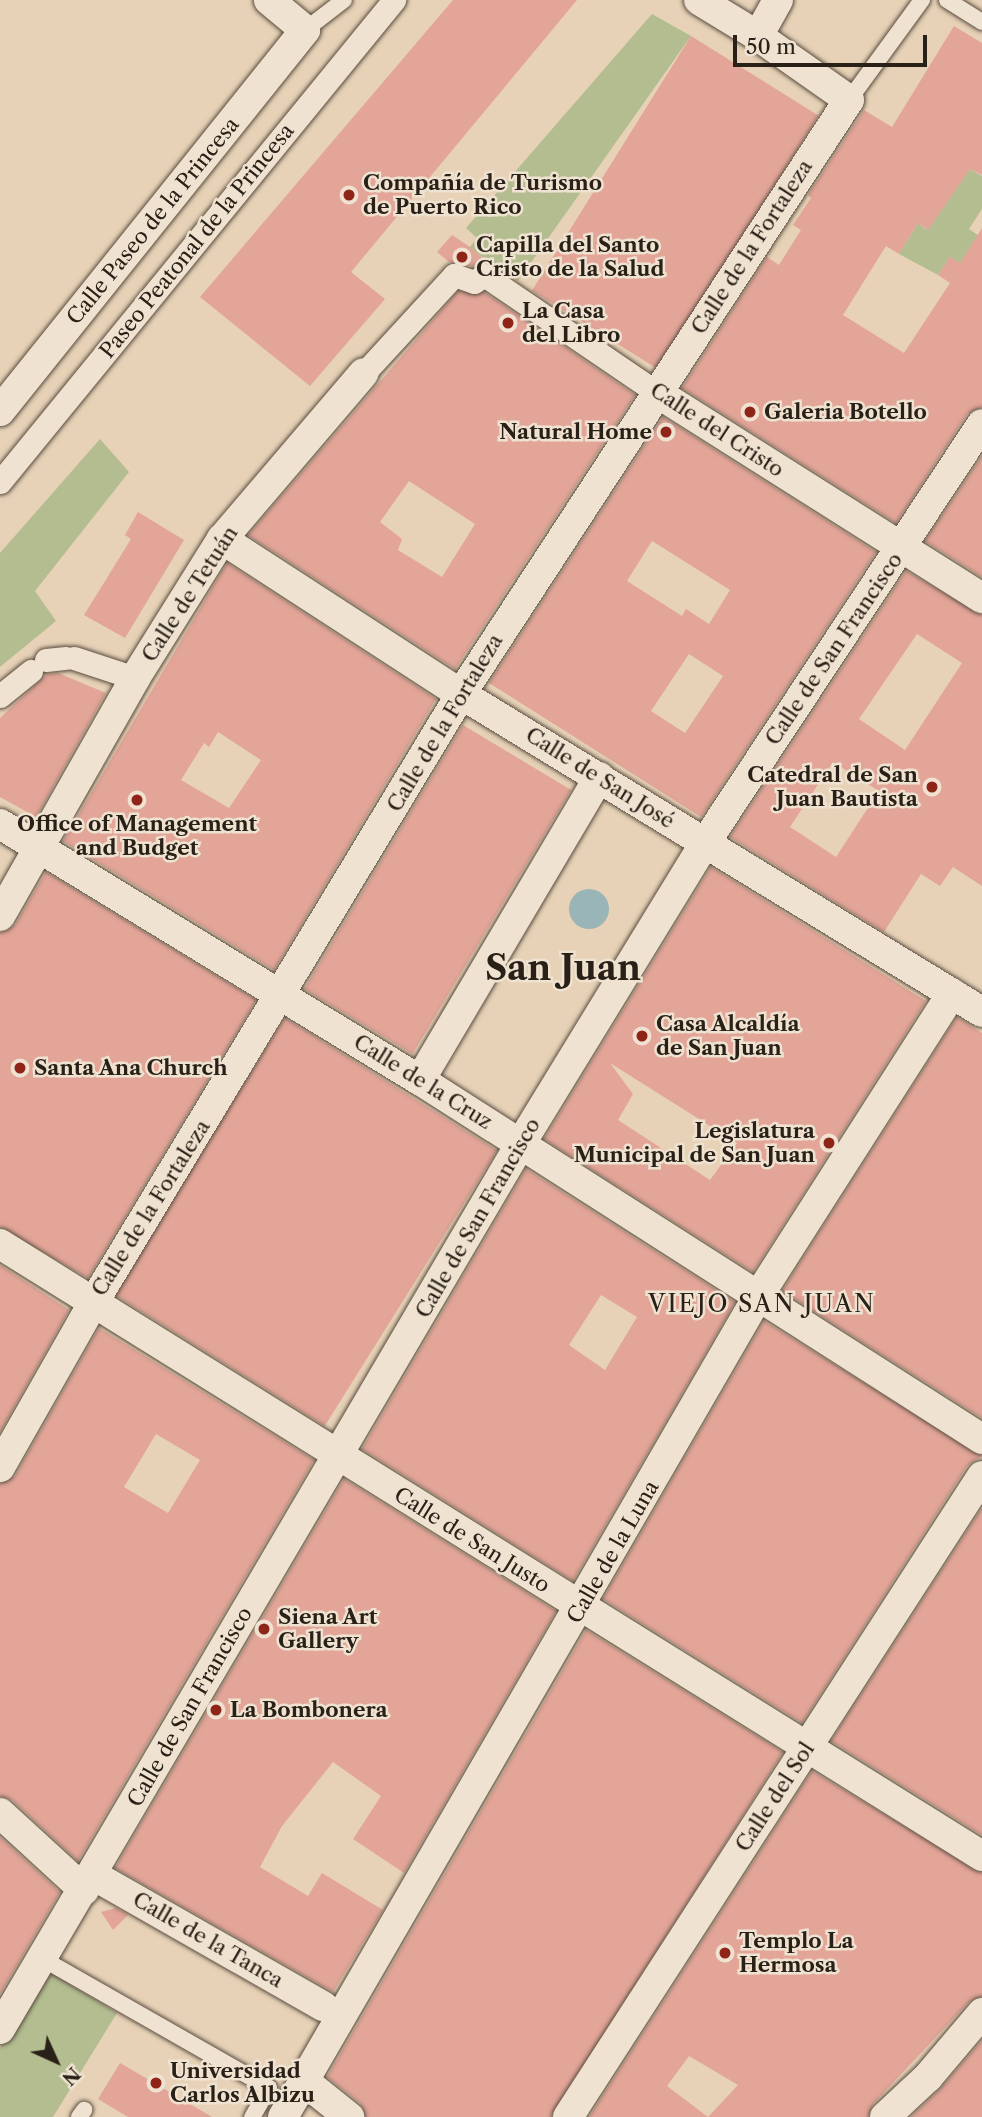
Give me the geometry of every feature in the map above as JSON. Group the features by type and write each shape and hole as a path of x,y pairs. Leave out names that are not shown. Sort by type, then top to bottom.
{"street":[{"path":"269,0 305,30"},
{"name":"Paseo Peatonal de la Princesa","path":"0,482 394,0"},
{"path":"699,0 758,36 849,100"},
{"path":"758,36 778,0"},
{"name":"Calle Paseo de la Princesa","path":"0,411 305,30"},
{"name":"Calle de la Fortaleza","path":"0,1467 92,1305 283,994 461,694 849,100"},
{"name":"Calle del Cristo","path":"454,275 474,282 484,275 656,392 982,598"},
{"name":"Calle de Tetuán","path":"0,916 135,678 222,539 364,373 454,275"},
{"name":"Calle de San Francisco","path":"0,2029 340,1457 521,1143 705,843 982,424"},
{"name":"Calle de San José","path":"222,539 461,694 982,1012"},
{"path":"0,696 55,662 135,678"},
{"path":"420,1080 599,777"},
{"name":"Calle de la Cruz","path":"0,824 283,994 521,1143 982,1439"},
{"name":"Calle de la Luna","path":"282,2117 581,1608 759,1295 952,993"},
{"name":"Calle de San Justo","path":"0,1244 92,1305 340,1457 805,1750 982,1856"},
{"name":"Calle del Sol","path":"568,2117 982,1476"},
{"name":"Calle de la Tanca","path":"0,1814 89,1882 323,2006"},
{"path":"885,2117 928,2077 982,2013"},
{"path":"304,2081 349,2117"}],"lane":[{"path":"305,30 344,0"},
{"name":"Calle de la Fortaleza","path":"849,100 922,0"},
{"path":"947,0 982,22"},
{"path":"43,1959 269,2088 252,2117"}],"green space":[{"path":"652,14 691,36 518,281 469,248 477,238 466,228"},
{"path":"970,169 982,176 982,209 969,229 982,238 982,277 950,257 938,275 899,254 918,223 926,229"},
{"path":"100,439 129,472 35,591 56,621 0,667 0,553"},
{"path":"53,1974 117,2013 53,2117 0,2117 0,2048 45,1977"}],"water":[{"path":"589,889 603,895 609,909 603,923 589,929 575,923 569,909 575,895"}],"building":[{"name":"Compañía de Turismo de Puerto Rico","path":"453,0 577,0 351,272 385,299 310,386 200,297"},
{"path":"954,26 982,43 982,175 970,169 928,230 918,223 899,254 886,246 843,315 904,353 950,283 938,275 950,257 960,263 982,228 982,407 967,414 896,523 682,388 767,257 779,265 801,230 793,225 811,198 808,195 864,110 892,127"},
{"path":"691,36 818,115 659,370 532,290"},
{"name":"Capilla del Santo Cristo de la Salud","path":"452,235 487,262 472,266 449,262 437,252"},
{"path":"458,291 484,292 635,395 455,669 248,535","holes":["409,481 475,524 442,577 398,550 402,539 380,522"]},
{"path":"663,417 876,552 701,817 489,683","holes":["652,541 730,590 709,624 686,609 682,616 627,581","689,654 723,676 685,733 651,711"]},
{"path":"982,456 982,577 925,541"},
{"path":"138,512 184,540 125,638 84,615 131,539 125,535"},
{"path":"227,563 436,699 274,970 63,841","holes":["218,732 261,760 229,808 181,780 204,743 209,747"]},
{"path":"906,571 982,615 982,886 953,867 940,886 921,874 884,932 730,837","holes":["917,634 962,663 905,750 859,719","833,762 879,791 836,857 790,827"]},
{"path":"58,673 106,693 36,817 0,797 0,718 47,674"},
{"path":"463,725 571,790 412,1054 304,989"},
{"path":"711,867 926,1001 753,1272 544,1139","holes":["610,1063 737,1143 710,1180 618,1120 633,1094"]},
{"path":"46,872 256,1000 88,1278 0,1227 0,933 15,925"},
{"path":"957,1017 982,1033 982,1418 782,1291"},
{"path":"285,1018 497,1150 325,1426 113,1294"},
{"path":"526,1169 735,1302 573,1581 362,1449","holes":["601,1295 637,1317 605,1370 569,1345"]},
{"path":"0,1265 69,1310 0,1432"},
{"path":"764,1321 982,1456 967,1466 802,1723 603,1599"},
{"path":"99,1328 314,1460 78,1861 12,1800 0,1796 0,1484 15,1476","holes":["156,1434 200,1460 168,1513 124,1487"]},
{"path":"344,1479 556,1611 404,1873 353,1839 381,1796 333,1762 282,1826 260,1867 308,1896 322,1873 383,1910 333,1992 115,1868"},
{"path":"982,1508 982,1835 831,1741"},
{"path":"586,1630 783,1752 551,2117 366,2117 360,2103 327,2077"},
{"path":"812,1771 982,1873 982,1996 969,2002 873,2104 868,2117 708,2117 589,2117","holes":["689,2056 738,2085 708,2117 667,2086"]},
{"path":"0,1837 60,1892 0,1994"},
{"path":"116,1908 128,1915 113,1930 101,1912"},
{"path":"982,2040 982,2117 911,2117 941,2088"},
{"path":"120,2063 212,2117 128,2117 98,2099"}],"place":[{"name":"Compañía de Turismo de Puerto Rico","path":"349,195"},
{"name":"Capilla del Santo Cristo de la Salud","path":"462,257"},
{"name":"La Casa del Libro","path":"508,323"},
{"name":"Galeria Botello","path":"750,412"},
{"name":"Natural Home","path":"666,432"},
{"name":"Catedral de San Juan Bautista","path":"932,787"},
{"name":"Office of Management and Budget","path":"137,800"},
{"name":"Casa Alcaldía de San Juan","path":"642,1036"},
{"name":"Santa Ana Church","path":"20,1068"},
{"name":"Legislatura Municipal de San Juan","path":"829,1143"},
{"name":"Siena Art Gallery","path":"264,1629"},
{"name":"La Bombonera","path":"216,1710"},
{"name":"Templo La Hermosa","path":"725,1953"},
{"name":"Universidad Carlos Albizu","path":"156,2083"}],"district":[{"name":"San Juan","path":"563,968"},
{"name":"VIEJO SAN JUAN","path":"762,1304"}]}
